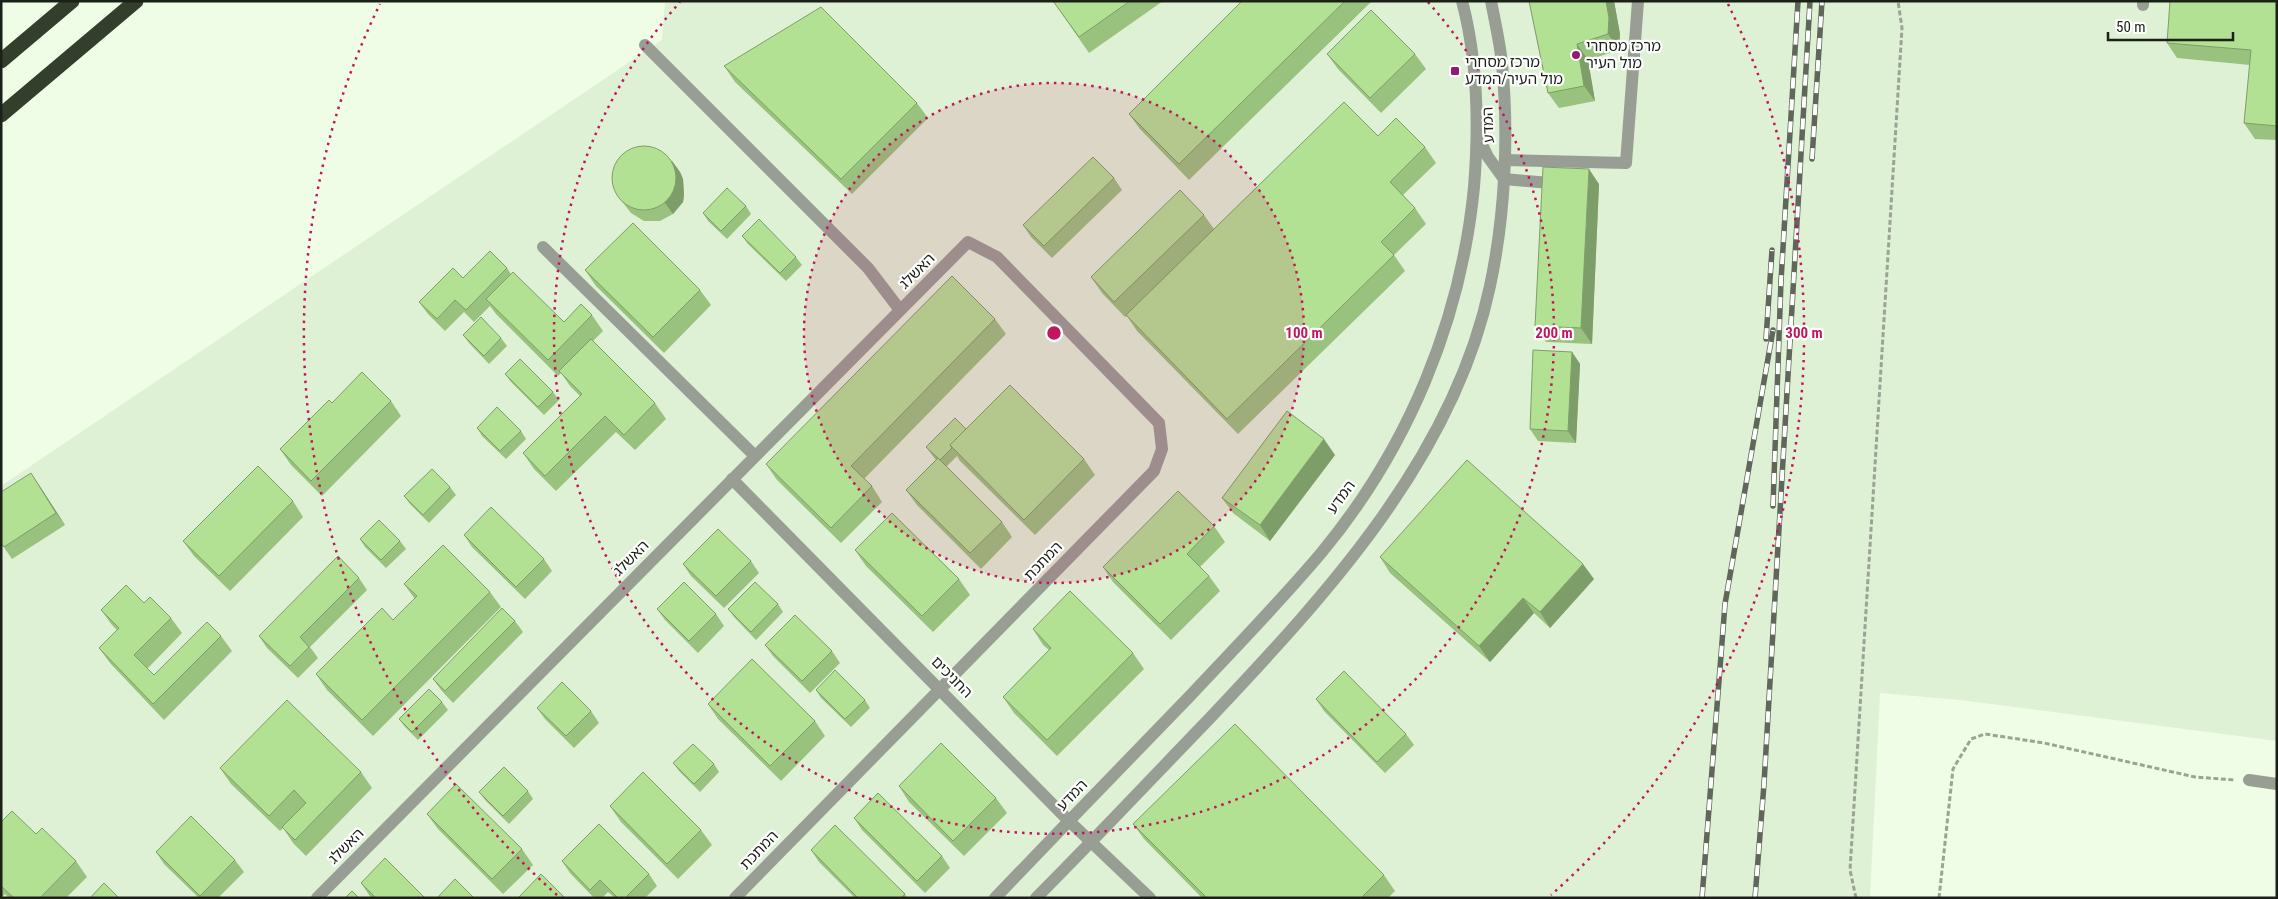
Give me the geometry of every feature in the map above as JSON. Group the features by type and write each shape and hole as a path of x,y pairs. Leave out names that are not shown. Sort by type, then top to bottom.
{"highway":[{"path":"1,61 72,1"},
{"path":"1,115 136,1"}],"street":[{"path":"43,26 62,1"},
{"name":"המדע","path":"995,898 1222,662 1322,551 1365,494 1392,449 1421,391 1445,333 1461,274 1471,214 1477,134 1473,62 1462,1"},
{"name":"המדע","path":"1036,898 1091,843 1261,664 1319,600 1361,548 1395,499 1427,447 1458,385 1476,334 1490,288 1502,206 1505,160 1502,64 1491,1"},
{"path":"1505,160 1626,164 1638,1"},
{"path":"644,45 868,268 900,310"},
{"path":"1477,134 1488,156 1504,179 1550,182"},
{"name":"האשלג","path":"317,898 968,242"},
{"name":"המתכת","path":"735,898 1154,471 1162,449 1159,423 997,257 968,242"},
{"path":"543,248 755,456"},
{"name":"החניכים","path":"732,479 1069,821 1150,898"},
{"path":"2249,780 2277,784"}],"path":[{"path":"1856,898 1850,870 1902,28 1898,1"},
{"path":"1939,898 1953,769 1971,739 1985,734 2044,743 2195,777 2249,780"}],"shaded area":[{"path":"665,1 2277,1 2277,741 1960,700 1880,693 1870,898 1,898 1,486 662,40"}],"building":[{"path":"1053,1 1130,1 1079,37"},
{"path":"1242,1 1345,1 1179,164 1129,114"},
{"name":"מרכז מסחרי מול העיר","path":"1529,1 1606,1 1609,18 1608,34 1577,44 1584,86 1548,93"},
{"path":"2170,1 2277,1 2277,126 2244,123 2251,50 2167,43"},
{"path":"821,7 917,103 841,179 724,66"},
{"path":"1371,10 1415,54 1370,98 1327,54"},
{"path":"1344,102 1378,136 1396,118 1425,147 1390,182 1415,208 1381,242 1394,255 1227,419 1126,315"},
{"path":"644,146 662,152 670,160 676,178 670,196 662,204 644,210 626,204 618,196 612,178 618,160 626,152"},
{"path":"1093,157 1114,178 1044,246 1023,225"},
{"path":"1543,167 1589,169 1581,328 1535,326"},
{"path":"727,188 746,206 721,231 703,213"},
{"path":"1180,190 1204,215 1114,302 1091,277"},
{"path":"759,219 796,257 780,273 742,236"},
{"path":"633,223 700,290 653,337 585,270"},
{"path":"490,251 507,268 466,310 455,300 437,319 419,302 453,268 463,278"},
{"path":"513,272 564,322 581,304 592,315 548,360 486,299"},
{"path":"952,276 995,319 851,466 872,486 831,528 766,464"},
{"path":"481,317 501,338 484,356 463,335"},
{"path":"591,339 655,403 624,435 605,416 545,476 523,453 582,394 559,371"},
{"path":"1533,350 1572,352 1568,431 1530,429"},
{"path":"520,359 553,392 538,407 505,374"},
{"path":"362,372 391,401 311,481 280,449 329,400 332,403"},
{"path":"1010,385 1084,459 1024,520 950,445"},
{"path":"497,407 521,431 500,451 477,428"},
{"path":"1287,411 1324,439 1260,525 1222,498"},
{"path":"955,418 966,429 950,445 952,448 940,460 926,447"},
{"path":"938,458 1002,522 970,553 906,490"},
{"path":"1467,460 1583,564 1540,612 1523,598 1479,646 1380,557"},
{"path":"258,466 293,501 219,576 183,541"},
{"path":"432,469 450,487 423,515 404,496"},
{"path":"31,473 56,513 4,547 1,543 1,492"},
{"path":"1178,491 1214,526 1187,554 1209,576 1160,624 1103,567"},
{"path":"491,507 544,559 516,587 464,535"},
{"path":"892,513 959,579 922,616 855,550"},
{"path":"379,520 400,541 381,560 360,539"},
{"path":"718,529 751,561 716,596 683,564"},
{"path":"443,545 490,592 362,720 316,674 382,608 393,620 417,596 404,584"},
{"path":"338,556 359,578 300,637 309,647 290,666 259,636"},
{"path":"684,582 716,614 689,641 657,609"},
{"path":"755,582 778,604 751,632 728,609"},
{"path":"126,585 144,603 150,597 171,618 134,655 154,675 207,622 221,636 153,704 99,648 119,628 101,610"},
{"path":"1070,591 1133,653 1047,740 1003,697 1051,648 1033,629"},
{"path":"502,608 515,621 445,691 433,679"},
{"path":"795,615 832,651 802,681 765,645"},
{"path":"752,659 815,721 770,766 708,704"},
{"path":"835,670 865,700 845,719 816,690"},
{"path":"1344,671 1406,734 1377,762 1316,699"},
{"path":"562,682 591,711 566,736 537,708"},
{"path":"429,689 442,702 412,732 399,719"},
{"path":"287,700 361,772 295,840 282,827 306,803 294,790 269,816 220,768"},
{"path":"1235,724 1384,875 1361,898 1207,898 1133,824"},
{"path":"941,743 996,798 953,841 899,786"},
{"path":"693,744 714,764 694,784 673,763"},
{"path":"504,767 528,791 503,816 479,792"},
{"path":"643,772 701,830 667,864 610,806"},
{"path":"456,784 522,849 492,879 427,814"},
{"path":"878,793 942,856 917,881 854,818"},
{"path":"12,811 36,834 42,828 76,861 40,898 14,898 1,886 1,822"},
{"path":"191,816 235,860 200,896 156,852"},
{"path":"599,824 649,874 625,898 618,898 600,880 590,890 562,861"},
{"path":"835,825 905,894 901,898 858,898 811,850"},
{"path":"385,858 425,898 376,898 361,883"},
{"path":"541,874 565,898 518,898"},
{"path":"455,879 474,898 437,898"},
{"path":"104,883 119,898 90,898"},
{"path":"352,891 359,898 345,898"}],"railway":[{"path":"1773,506 1781,281 1798,1"},
{"path":"1755,898 1764,784 1810,1"},
{"path":"1812,159 1822,1"},
{"path":"1766,339 1772,250"},
{"path":"1702,898 1725,604 1773,330"}],"place":[{"name":"מרכז מסחרי מול העיר","path":"1576,55"},
{"name":"מרכז מסחרי מול העיר/המדע","path":"1455,71"}]}
